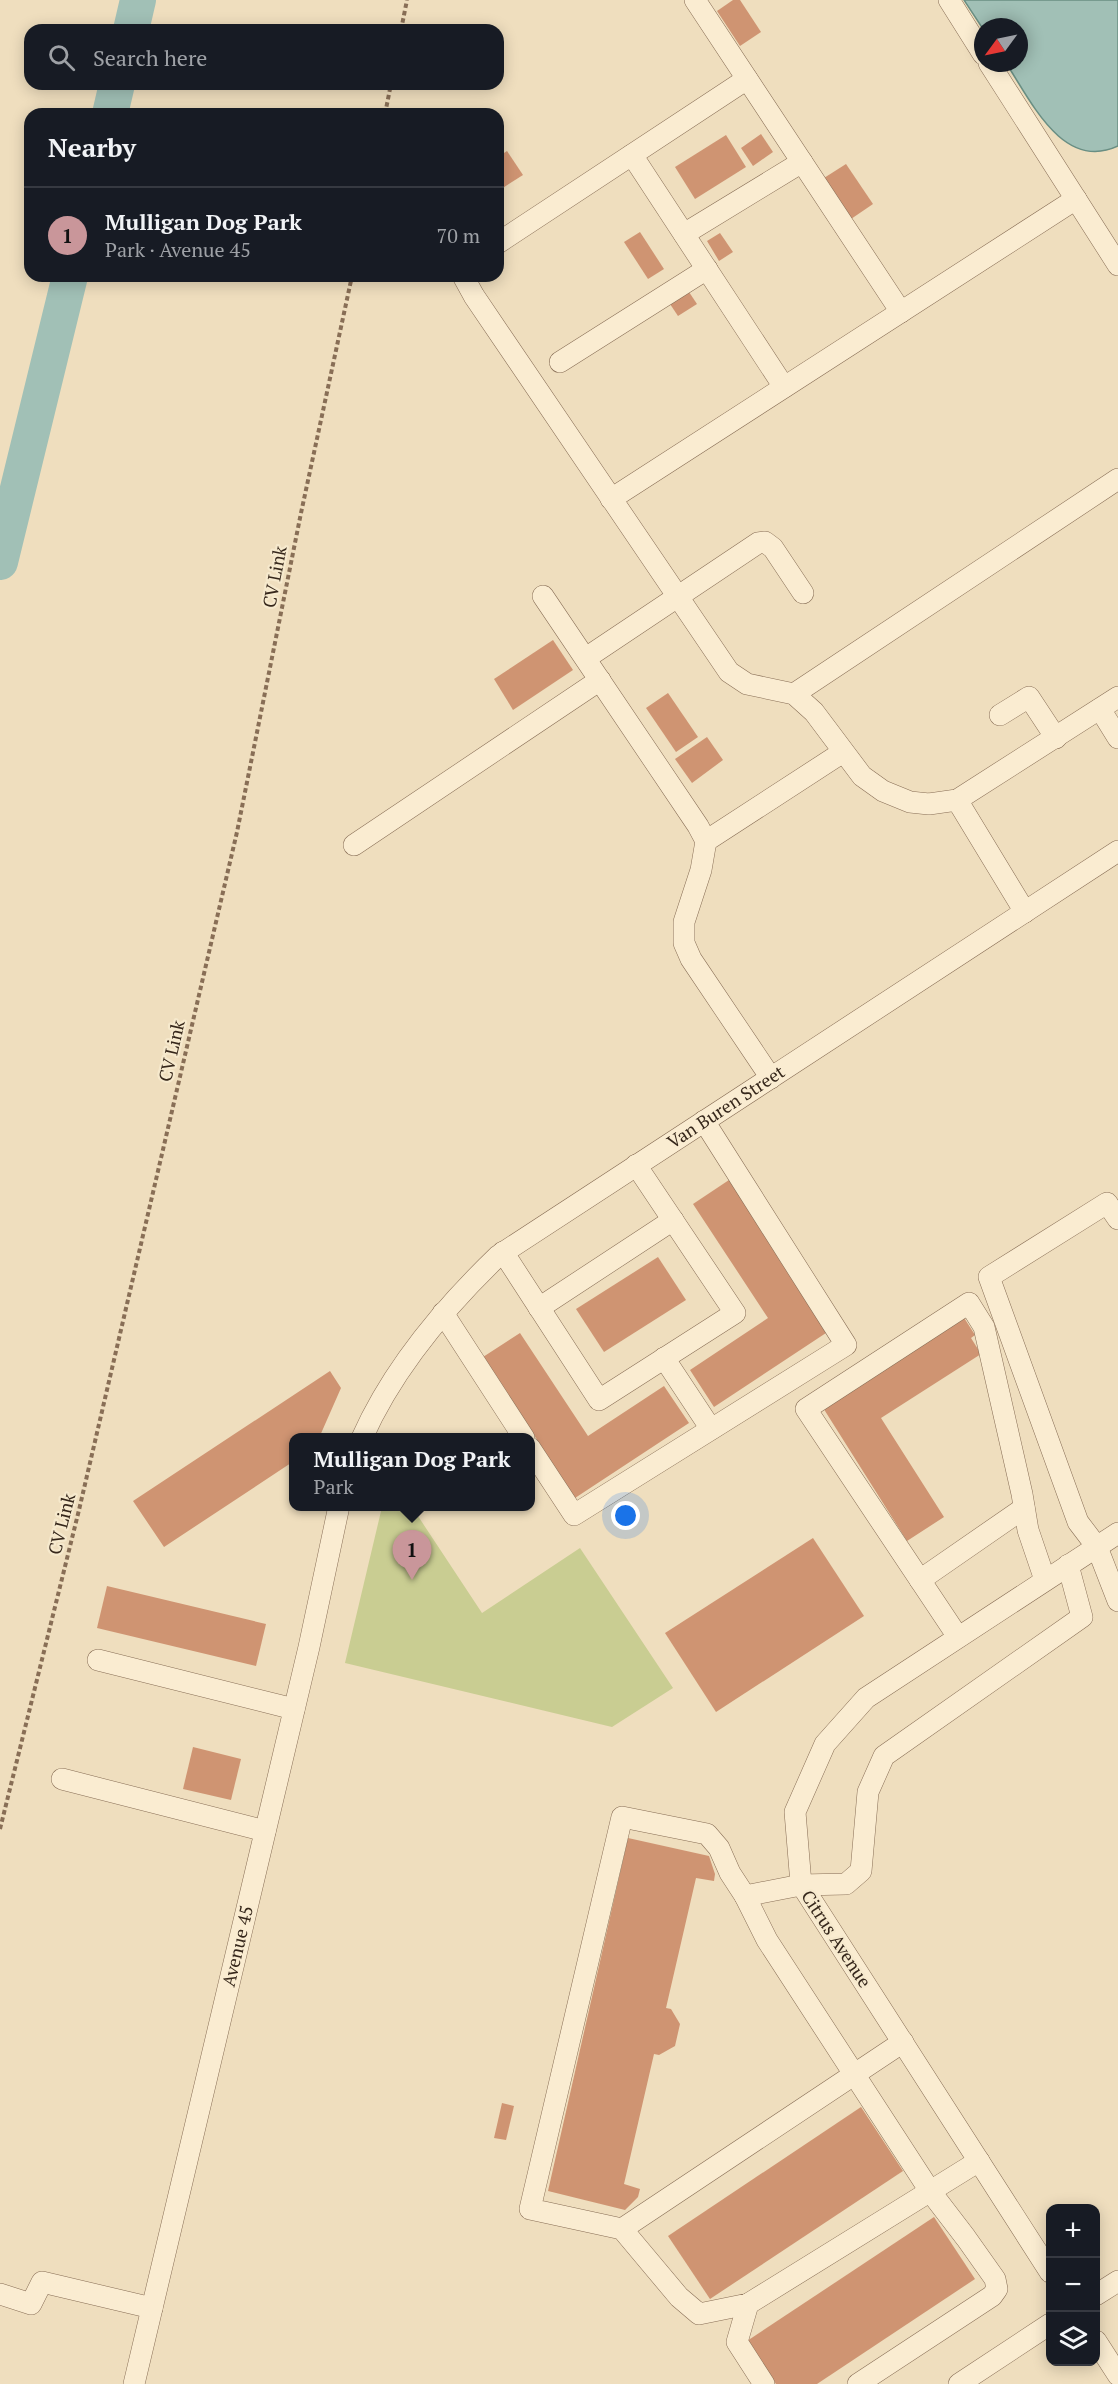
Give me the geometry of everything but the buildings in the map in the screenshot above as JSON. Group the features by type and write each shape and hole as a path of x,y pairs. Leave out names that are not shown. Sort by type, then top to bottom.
{"street":[{"path":"695,0 901,312"},
{"path":"949,0 974,40"},
{"path":"995,72 1118,265"},
{"path":"504,239 747,79"},
{"path":"632,155 784,387"},
{"path":"684,234 802,162"},
{"path":"611,499 1076,199"},
{"path":"560,362 707,269"},
{"path":"466,282 729,672 747,684 794,694 814,712 862,776 883,791 910,802 929,804 957,800 1118,697"},
{"path":"794,694 1118,479"},
{"path":"586,658 758,543 765,542 773,548 803,592"},
{"path":"543,596 698,826 706,842 701,870 684,922 684,943 691,959 771,1078"},
{"path":"354,845 600,680"},
{"path":"1000,715 1029,697 1056,738"},
{"path":"1100,709 1118,738"},
{"path":"706,842 843,752"},
{"path":"957,800 1026,912"},
{"name":"Van Buren Street","path":"364,1433 376,1407 443,1313 461,1292 503,1252 1118,851"},
{"path":"535,1454 574,1515 846,1345 704,1121"},
{"path":"503,1252 599,1400 735,1313 636,1165"},
{"path":"1118,1219 1107,1203 989,1277 1078,1522 1097,1547 1118,1601"},
{"path":"539,1308 673,1220"},
{"path":"958,1637 806,1409 969,1303 984,1327 1028,1530 1045,1580"},
{"path":"443,1313 521,1433"},
{"path":"664,1359 711,1429"},
{"path":"920,1580 1024,1508"},
{"name":"Avenue 45","path":"134,2384 294,1709 338,1511"},
{"name":"Citrus Avenue","path":"1046,2266 801,1885 795,1812 825,1744 866,1698 1118,1533"},
{"path":"745,1896 801,1885 846,1884 861,1871 868,1792 884,1756 1082,1617 1068,1565"},
{"path":"98,1660 294,1709"},
{"path":"62,1779 265,1831"},
{"path":"858,2384 992,2296 997,2289 995,2279 930,2191 767,1940 745,1896 730,1873 719,1848 707,1834 622,1817 530,2209 622,2229 679,2297 699,2314 748,2304 930,2191 979,2161"},
{"path":"622,2229 903,2042"},
{"path":"1100,2292 1118,2281"},
{"path":"0,2294 31,2304 42,2282 152,2308"},
{"path":"748,2304 737,2342 764,2384"},
{"path":"959,2384 1046,2327"},
{"path":"1100,2348 1118,2375"}],"path":[{"path":"402,24 407,0"},
{"path":"386,108 390,90"},
{"name":"CV Link","path":"0,1829 80,1510 237,832 301,513 351,282"}],"green space":[{"path":"381,1511 415,1511 482,1613 580,1548 673,1688 612,1727 345,1663"}],"water":[{"path":"964,0 1118,0 1118,146 1098,151 1081,149 1065,141 1038,113 1026,96 1011,72 1028,72 1028,18 976,18"}],"waterway":[{"path":"132,24 138,0"},
{"path":"111,108 116,90"},
{"path":"0,562 69,282"}],"place":[{"name":"Mulligan Dog Park","path":"412,1580"}]}
